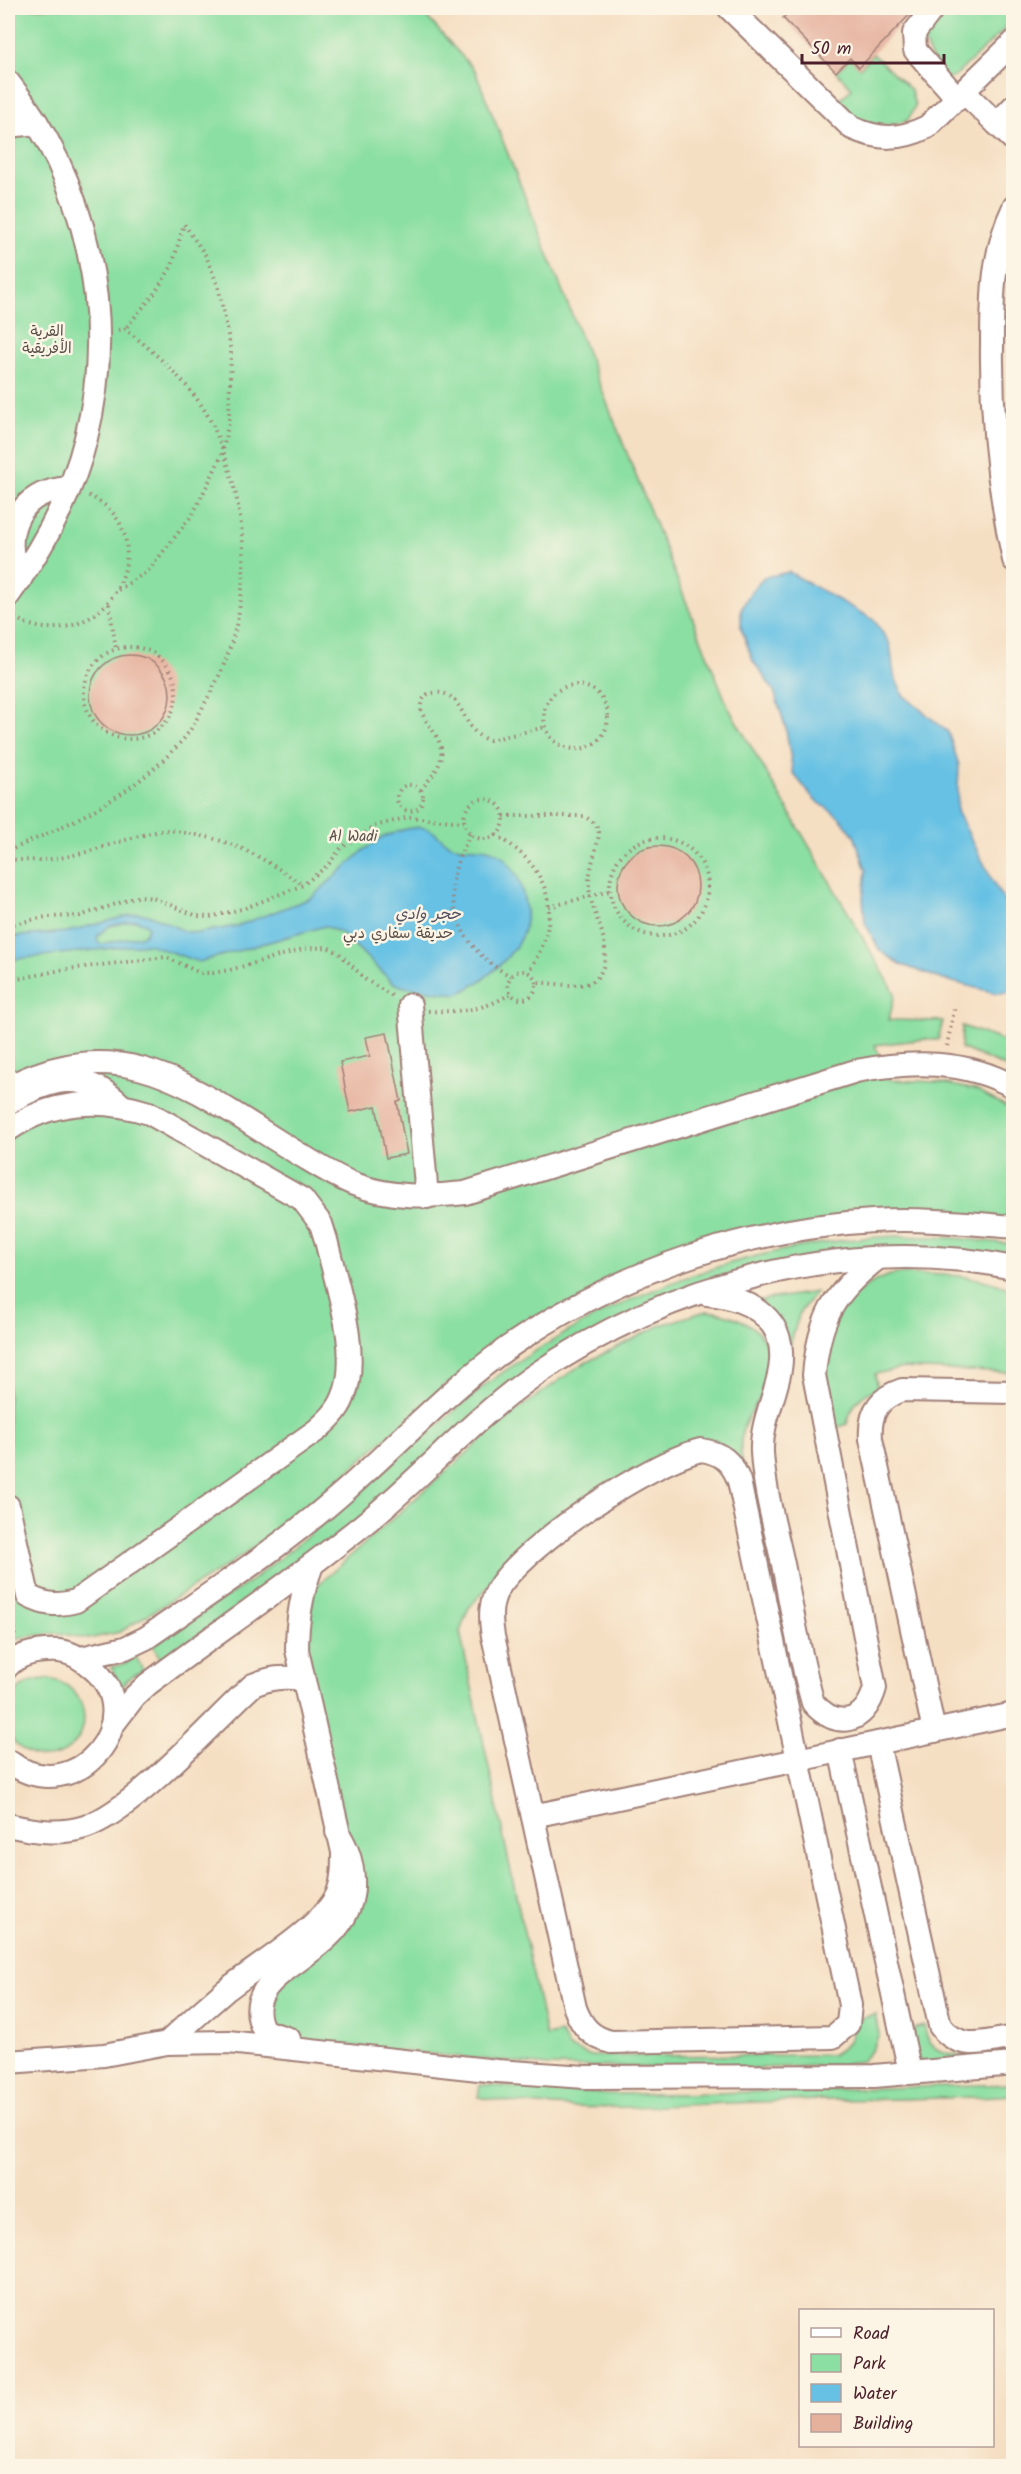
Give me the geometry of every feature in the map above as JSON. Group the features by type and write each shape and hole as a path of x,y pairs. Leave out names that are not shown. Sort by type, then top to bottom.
{"street":[{"path":"933,8 914,33 915,50 961,96 1014,140"},
{"path":"735,9 836,115 852,128 870,136 890,138 909,136 927,127 1014,42"},
{"path":"8,82 37,123 70,188 85,235 95,283 99,333 96,386 86,439 69,488 52,526 14,588"},
{"path":"997,124 1014,106"},
{"path":"8,126 37,123"},
{"path":"1014,207 997,249 993,273 992,388 995,458 1014,560"},
{"path":"14,588 9,553 12,524 24,506 41,493 69,488"},
{"path":"410,1005 427,1197"},
{"path":"8,1087 58,1067 93,1062 128,1064 162,1073 193,1089 319,1166 353,1184 389,1194 427,1197 465,1193 856,1071 904,1064 943,1065 974,1070 1014,1087"},
{"path":"8,1103 49,1084 68,1080 88,1082 98,1086 106,1090 121,1105"},
{"path":"8,1130 37,1114 64,1106 93,1102 121,1105 149,1113 302,1199 313,1210 326,1240 351,1359 349,1380 343,1399 332,1416 317,1430 76,1601 60,1605 43,1604 28,1596 8,1576"},
{"path":"81,1658 125,1648 146,1638 283,1542 348,1488 464,1380 524,1336 588,1299 656,1268 726,1245 799,1229 884,1221 947,1221 1014,1227"},
{"path":"111,1727 128,1704 148,1684 312,1565 372,1518 482,1416 532,1378 585,1344 641,1315 700,1293 758,1276 817,1264 878,1258 976,1260 1014,1268"},
{"path":"700,1293 723,1295 745,1302 763,1315 777,1335 782,1360 763,1426 763,1471 813,1703 822,1714 835,1720 849,1719 862,1713 872,1702 875,1688 814,1375 817,1340 830,1307 850,1280 878,1258"},
{"path":"934,1731 871,1439 873,1413 880,1402 890,1394 902,1390 1014,1392"},
{"path":"701,1450 714,1452 726,1458 735,1468 740,1481 850,2005 848,2024 833,2037 611,2042 598,2039 587,2031 575,2008 533,1816 492,1636 490,1618 492,1601 500,1584 512,1571 577,1517 635,1480 676,1458 701,1450"},
{"path":"8,1506 28,1596"},
{"path":"166,2043 225,1991 327,1911 338,1893 343,1873 343,1852 301,1679 297,1650 297,1621 302,1593 312,1565"},
{"path":"8,1666 27,1654 45,1650 63,1651 81,1658 97,1671 107,1688 112,1707 111,1727 105,1744 93,1759 78,1770 61,1776 42,1777 13,1768"},
{"path":"8,1825 25,1829 63,1831 95,1823 127,1801 162,1771 253,1685 268,1678 285,1676 301,1679"},
{"path":"533,1816 1014,1714"},
{"path":"878,1743 940,2026 948,2036 958,2042 970,2043 1014,2037"},
{"path":"840,1750 910,2072"},
{"path":"337,1832 349,1855 353,1874 354,1893 350,1908 333,1934 271,1982 262,1992 257,2005 258,2019 264,2031 275,2037 542,2065 675,2068 865,2065 910,2072"},
{"path":"8,2062 104,2055 166,2043 228,2042 474,2068 586,2077 874,2076 1014,2064"}],"path":[{"path":"99,333 125,329 154,294 172,266 184,224 206,256 218,286 231,352 229,420 223,452 193,514 164,554 148,571 118,590"},
{"path":"8,850 96,811 144,777 187,735 220,678 240,618 246,560 237,492 212,424 187,388 158,354 125,329"},
{"path":"8,612 30,625 64,628 96,615 109,603 118,590 126,565 126,547 125,538 114,514 98,500 69,488"},
{"path":"109,603 116,649"},
{"path":"138,647 148,651 166,664 172,674 175,685 174,707 162,726 143,738 133,740 111,736 101,730 87,712 83,690 85,679 97,660 116,649 138,647"},
{"path":"580,685 589,687 603,699 608,716 604,734 598,741 582,749 564,747 550,735 546,727 544,718 549,700 562,688 580,685"},
{"path":"415,810 422,802 421,790 439,764 441,756 440,741 420,711 420,704 428,694 440,694 457,702 470,730 482,738 490,740 546,727"},
{"path":"415,810 403,809 399,805 397,793 405,785 417,786 421,790"},
{"path":"478,799 492,800 502,809 504,816 501,830 496,835 483,839 470,834 464,822 467,808 478,799"},
{"path":"415,810 419,817"},
{"path":"504,816 584,816 594,823 599,833 589,869 589,897 605,944 604,962 600,973 590,983 575,985 536,982"},
{"path":"8,926 46,916 80,916 140,896 153,898 197,916 210,917 246,908 303,885 328,865 341,848 358,835 394,820 419,817 464,822"},
{"path":"8,859 32,862 53,861 162,830 223,839 255,854 303,885"},
{"path":"470,834 456,864 452,885 453,906 460,927 471,945 511,976"},
{"path":"496,835 517,847 533,863 544,884 549,907 548,930 541,952 528,972"},
{"path":"648,838 672,839 693,851 705,871 708,883 704,906 690,925 680,932 657,937 645,935 625,923 612,903 610,891 610,879 619,857 627,849 648,838"},
{"path":"549,907 610,891"},
{"path":"8,981 61,970 166,957 200,973 213,973 303,949 327,947 339,953 366,980 384,993 426,1011 468,1012 493,1004 510,994"},
{"path":"515,972 528,972 536,982 536,988 528,998 515,998 510,994 508,981 515,972"},
{"path":"943,1065 955,1005"}],"green space":[{"name":"حديقة سفاري دبي","path":"8,8 419,8 475,71 728,707 895,993 889,1020 943,1021 938,1040 926,1039 875,1045 890,1080 938,1082 975,1090 1013,1110 1013,1219 731,1237 445,1385 303,1512 228,1565 120,1632 88,1639 59,1633 8,1639"},
{"path":"951,8 1013,8 1013,21 954,77 942,80 923,40"},
{"path":"873,54 911,90 915,106 908,120 898,124 869,124 830,110 852,88 836,72 850,58 860,68"},
{"path":"962,1026 1013,1044 1013,1070 961,1048"},
{"path":"899,1236 956,1238 1013,1244 1013,1261 864,1255 627,1316 268,1589 161,1660 153,1645 251,1581 485,1385 532,1353 580,1325 630,1300 681,1279 733,1262 787,1249 843,1240"},
{"path":"895,1274 970,1277 1013,1290 1013,1373 903,1368 875,1374 878,1388 857,1402 847,1424 836,1428 842,1458 830,1461 814,1349 838,1314 857,1293 881,1278"},
{"path":"816,1292 800,1312 787,1355 754,1301"},
{"path":"706,1311 721,1313 747,1323 765,1341 769,1353 770,1368 766,1384 746,1421 741,1439 745,1476 698,1450 496,1577 468,1609 460,1632 546,2036 561,2033 569,2048 591,2056 831,2055 849,2041 857,2019 875,2015 879,2034 872,2050 862,2061 842,2065 733,2069 548,2066 272,2038 262,1996 344,1917 304,1665 313,1589 509,1416 581,1365 661,1325"},
{"path":"136,1657 143,1670 128,1679 121,1689 111,1667 124,1664"},
{"path":"45,1679 60,1682 77,1696 84,1718 81,1733 67,1750 45,1757 30,1754 13,1740 6,1718 9,1703 23,1686"},
{"path":"924,2026 930,2042 938,2050 958,2055 1013,2051 1013,2062 933,2065 917,2060 908,2030"},
{"path":"1013,2084 1013,2095 616,2107 547,2106 478,2097 480,2085 613,2094 679,2094"}],"water":[{"path":"789,572 874,620 890,644 894,675 903,695 948,732 959,765 957,811 998,891 1013,913 1013,992 996,993 941,979 900,964 880,951 865,923 863,898 866,870 854,835 839,817 814,799 793,773 786,729 774,691 753,661 741,628 741,609 752,590 765,577"},
{"name":"حجر وادي","path":"426,828 451,845 494,851 512,868 522,888 526,922 515,947 488,975 458,994 404,987 393,983 342,933 325,926 199,962 148,944 8,960 8,937 67,932 138,913 153,916 184,931 197,933 237,926 311,898 364,850 383,837 406,829","holes":["135,920 146,924 148,928 144,935 101,944 97,940 98,935 110,926"]}],"building":[{"path":"793,8 916,8 859,68 850,58 836,72 783,18"},
{"path":"130,655 145,658 158,667 167,680 170,695 167,710 158,723 145,732 130,735 115,732 102,723 93,710 90,695 93,680 102,667 115,658"},
{"path":"658,846 673,849 686,858 695,871 698,886 695,901 686,914 673,923 658,926 643,923 630,914 621,901 618,886 621,871 630,858 643,849"},
{"path":"387,1033 401,1101 397,1102 407,1154 386,1158 376,1106 350,1112 340,1062 370,1056 366,1037"}],"park label":[{"name":"القرية الأفريقية","path":"47,340"},
{"name":"Al Wadi","path":"353,837"}]}
